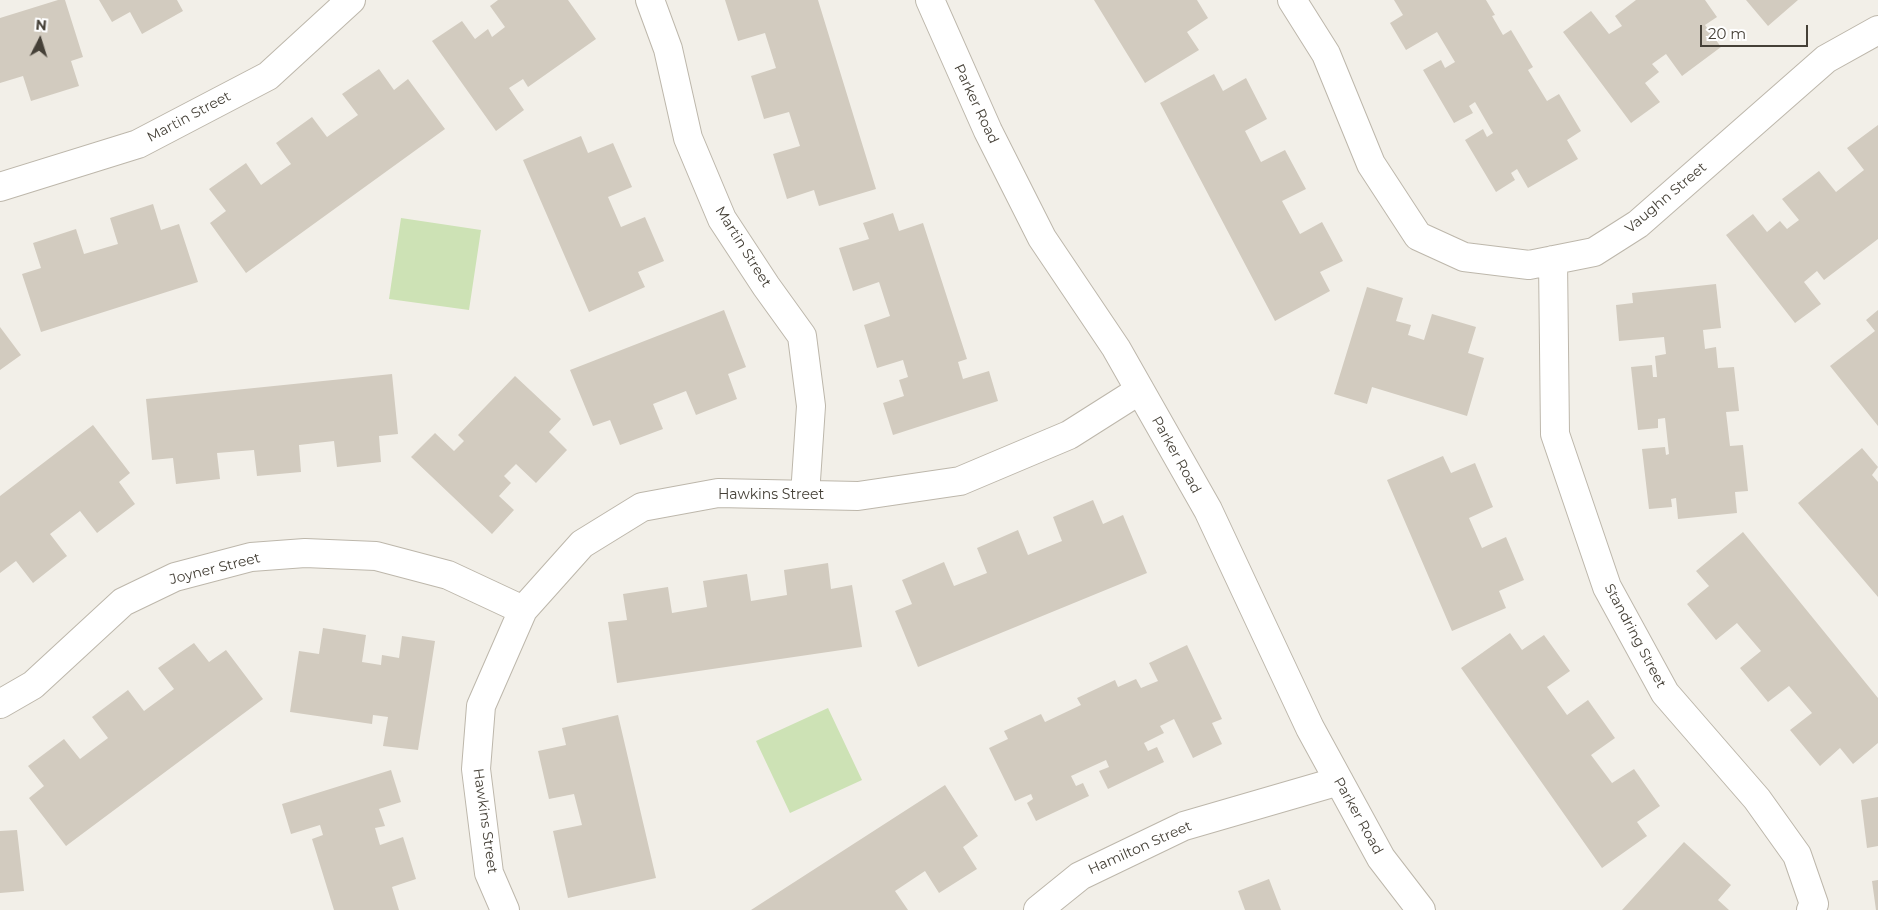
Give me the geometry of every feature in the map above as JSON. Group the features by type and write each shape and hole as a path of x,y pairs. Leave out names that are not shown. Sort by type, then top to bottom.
{"street":[{"name":"Martin Street","path":"0,187 138,144 268,76 351,0"},
{"name":"Martin Street","path":"650,0 668,49 688,138 722,219 802,336 810,406 805,495"},
{"name":"Parker Road","path":"930,0 988,131 1042,238 1116,348 1208,510 1310,728 1381,858 1421,910"},
{"name":"Vaughn Street","path":"1292,0 1326,54 1372,164 1418,236 1464,257 1529,265 1594,252 1638,224 1826,59 1878,30"},
{"name":"Standring Street","path":"1553,260 1555,434 1607,587 1665,693 1757,798 1797,856 1814,904 1811,910"},
{"name":"Hawkins Street","path":"505,910 490,873 476,769 481,706 522,610 582,544 642,508 718,493 858,496 960,481 1069,435 1140,390"},
{"name":"Joyner Street","path":"0,704 33,685 123,602 175,576 252,558 305,552 376,556 448,575 522,610"},
{"name":"Hamilton Street","path":"1038,910 1080,876 1184,826 1339,780"}],"green space":[{"path":"401,218 481,230 469,310 389,299"},
{"path":"828,708 862,780 790,813 756,741"}],"building":[{"path":"58,0 65,0 83,57 71,61 79,86 31,101 23,76 0,83 0,18"},
{"path":"99,0 177,0 183,11 142,34 130,12 112,22"},
{"path":"498,0 568,0 596,39 528,87 523,79 509,88 524,110 496,131 432,41 462,21 475,39 488,29 492,37 505,27 490,6"},
{"path":"725,0 818,0 876,189 819,206 814,190 787,199 773,154 800,146 789,112 764,119 751,76 776,68 765,33 738,41"},
{"path":"1094,0 1197,0 1208,18 1187,32 1199,50 1145,83"},
{"path":"1394,0 1486,0 1495,15 1492,16 1503,35 1511,30 1533,67 1528,70 1547,101 1559,94 1581,131 1567,140 1578,159 1528,188 1517,169 1511,173 1515,180 1496,192 1465,140 1483,129 1487,137 1493,133 1475,102 1469,106 1473,113 1454,123 1423,70 1441,60 1445,68 1455,62 1437,32 1406,50 1390,23 1403,15"},
{"path":"1636,0 1705,0 1717,17 1705,25 1721,47 1682,76 1666,54 1652,64 1659,72 1645,83 1660,102 1631,123 1563,32 1591,11 1609,34 1622,26 1615,16"},
{"path":"1746,0 1798,0 1768,26"},
{"path":"379,69 394,90 408,79 445,129 246,273 210,223 226,211 209,189 246,163 261,185 291,164 276,143 312,117 327,137 358,115 342,94"},
{"path":"1214,74 1223,91 1246,78 1267,119 1245,131 1261,162 1285,150 1306,189 1282,201 1300,234 1322,222 1343,261 1320,272 1330,291 1275,321 1160,103"},
{"path":"1878,125 1878,239 1824,280 1817,271 1804,282 1821,304 1795,323 1726,235 1753,214 1767,232 1780,221 1787,229 1799,220 1782,199 1819,171 1836,192 1864,170 1847,148"},
{"path":"581,136 588,153 613,143 632,187 608,197 621,227 645,217 664,261 638,272 645,287 589,312 523,160"},
{"path":"153,204 161,230 179,224 198,282 41,332 22,274 41,268 33,243 76,229 84,254 118,244 110,218"},
{"path":"893,213 899,231 923,223 967,359 958,362 963,379 989,371 998,401 893,435 883,403 904,396 899,380 908,377 903,360 877,368 864,325 890,316 879,282 853,291 839,248 869,239 863,223"},
{"path":"1716,284 1721,328 1703,330 1705,349 1716,347 1718,368 1734,367 1739,411 1726,412 1730,446 1743,445 1748,491 1735,492 1737,513 1678,519 1676,498 1671,499 1672,507 1649,509 1642,449 1665,447 1666,455 1669,454 1665,418 1658,419 1658,428 1638,430 1631,367 1652,365 1653,377 1657,377 1655,356 1666,354 1664,337 1619,341 1616,305 1633,303 1632,293"},
{"path":"1367,287 1403,298 1396,321 1411,325 1408,335 1424,340 1432,314 1476,327 1468,353 1484,358 1467,416 1372,387 1367,404 1334,394"},
{"path":"724,310 746,367 728,374 737,399 696,415 686,391 653,404 663,429 620,445 610,420 593,426 570,370"},
{"path":"1878,310 1878,426 1830,366 1875,331 1866,320"},
{"path":"0,327 21,355 0,370"},
{"path":"392,374 398,434 379,436 381,462 337,467 334,441 299,445 301,472 257,476 254,450 217,453 220,479 176,484 173,458 152,460 146,399"},
{"path":"515,376 561,419 549,432 567,450 536,483 516,464 504,476 511,483 499,496 514,510 492,534 411,457 435,433 454,451 464,441 458,435"},
{"path":"93,425 130,473 119,482 135,504 97,533 80,511 50,534 67,556 33,583 16,561 0,573 0,496"},
{"path":"1862,448 1878,467 1872,475 1878,482 1878,597 1798,503"},
{"path":"1443,456 1451,473 1475,463 1493,507 1469,518 1482,548 1506,537 1524,580 1499,591 1506,608 1452,631 1387,480"},
{"path":"1093,500 1103,524 1123,515 1147,573 918,667 895,611 912,604 902,580 944,562 954,586 987,573 977,548 1018,530 1028,555 1062,541 1053,517"},
{"path":"1743,532 1878,698 1878,743 1853,764 1840,748 1820,766 1790,730 1812,713 1789,686 1768,702 1740,668 1761,651 1737,623 1716,640 1687,604 1709,586 1696,571"},
{"path":"828,563 831,589 852,585 862,647 617,683 608,622 627,620 623,594 668,587 672,613 707,607 703,581 747,574 751,601 787,595 784,570"},
{"path":"323,628 366,635 362,662 381,665 382,655 399,658 402,636 435,641 418,750 383,746 388,717 373,715 372,724 290,712 299,651 319,654"},
{"path":"1510,633 1522,650 1544,635 1570,671 1547,687 1567,715 1588,700 1615,738 1591,755 1612,783 1634,769 1660,806 1637,822 1647,836 1602,868 1461,668"},
{"path":"194,643 209,662 226,650 263,699 66,846 29,798 44,786 28,766 64,739 80,759 108,738 92,717 128,690 144,711 174,689 158,668"},
{"path":"1187,645 1222,719 1212,723 1222,744 1193,758 1174,719 1160,726 1164,733 1144,743 1148,751 1157,747 1164,762 1108,789 1099,771 1109,767 1106,760 1071,776 1076,786 1083,783 1089,796 1036,821 1027,803 1033,799 1031,794 1015,801 989,748 1008,739 1004,731 1041,714 1045,722 1081,705 1077,698 1115,680 1118,687 1136,679 1141,688 1158,681 1149,663"},
{"path":"618,715 656,878 568,898 553,831 582,825 574,794 549,799 538,751 566,745 562,728"},
{"path":"391,770 401,802 379,809 385,826 375,828 380,845 403,837 416,879 392,887 399,910 334,910 312,839 323,835 320,825 291,834 282,804"},
{"path":"945,785 978,836 963,847 977,869 939,893 925,871 895,891 908,910 751,910"},
{"path":"1878,797 1878,846 1867,848 1861,800"},
{"path":"17,830 24,891 0,893 0,831"},
{"path":"1684,842 1731,885 1718,900 1729,910 1622,910"},
{"path":"1269,879 1281,910 1245,910 1238,891"},
{"path":"1878,880 1878,910 1876,910 1872,881"}]}
